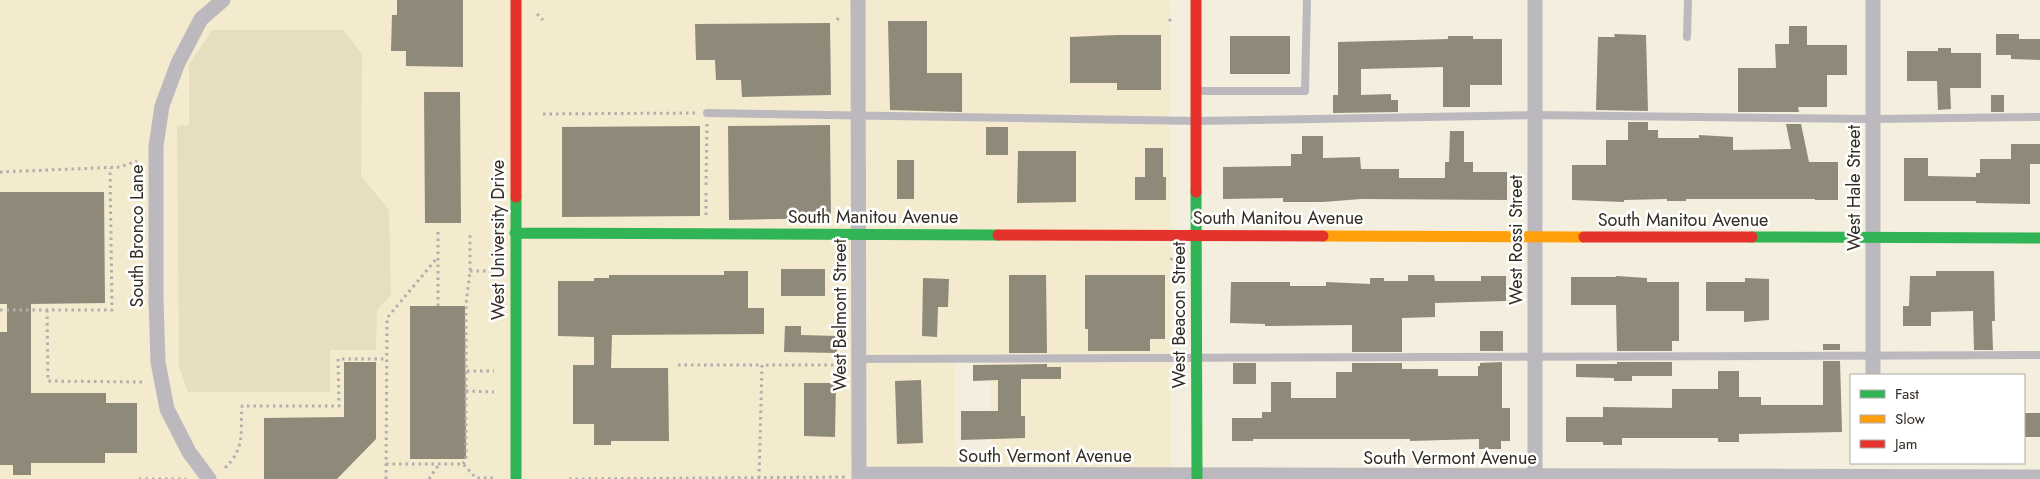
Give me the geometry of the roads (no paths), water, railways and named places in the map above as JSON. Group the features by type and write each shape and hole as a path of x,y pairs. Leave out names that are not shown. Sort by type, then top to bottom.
{"street":[{"name":"South Bronco Lane","path":"209,479 189,452 168,409 158,362 156,146 162,106 178,63 201,19 223,0"},
{"name":"West University Drive","path":"516,0 516,479"},
{"path":"850,0 859,0"},
{"name":"West Belmont Street","path":"854,477 859,362 859,0"},
{"name":"West Beacon Street","path":"1196,0 1197,477"},
{"name":"West Rossi Street","path":"1534,0 1535,478"},
{"name":"West Hale Street","path":"1872,0 1873,374"},
{"name":"South Manitou Avenue","path":"515,233 2040,238"},
{"name":"South Vermont Avenue","path":"854,477 1535,478 1873,473 2040,477"}],"lane":[{"path":"1196,92 1304,91 1307,0"},
{"path":"1687,37 1688,0"},
{"path":"707,113 1196,121 1534,116 1872,119 2040,117"},
{"path":"859,362 1197,357 2040,355"}]}
